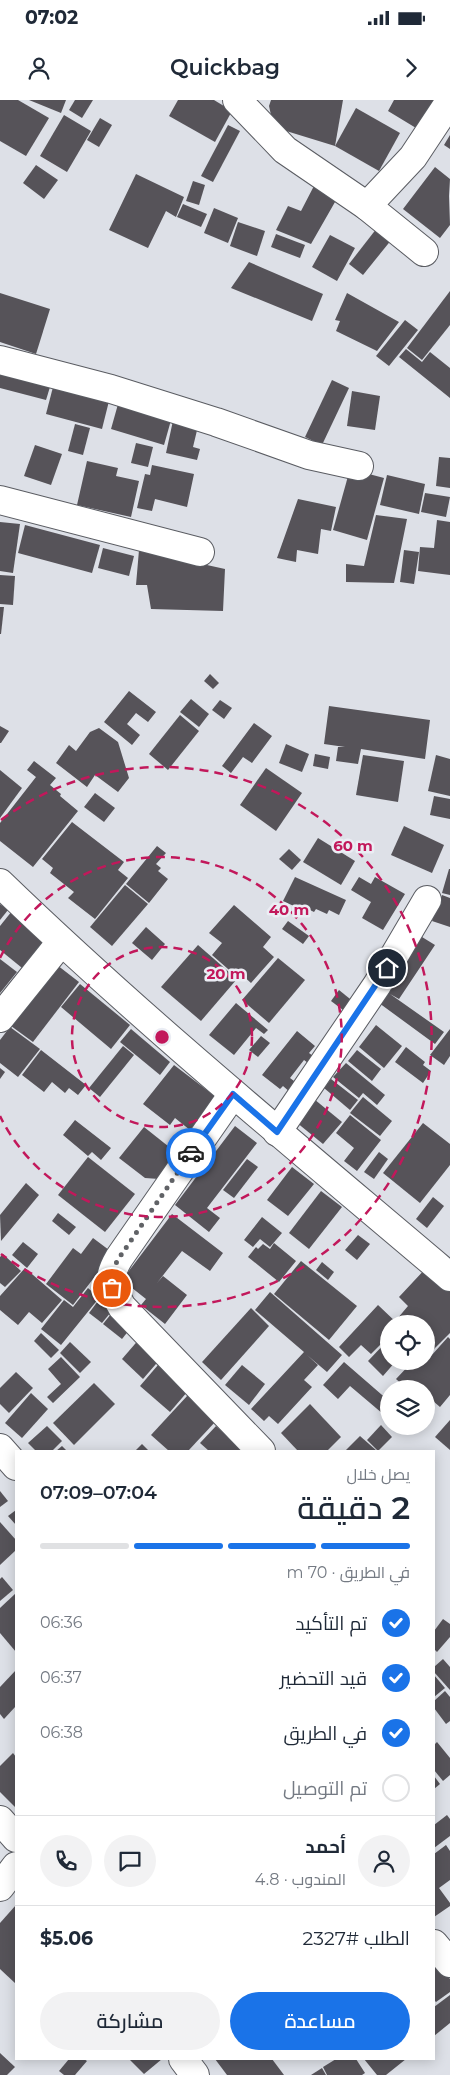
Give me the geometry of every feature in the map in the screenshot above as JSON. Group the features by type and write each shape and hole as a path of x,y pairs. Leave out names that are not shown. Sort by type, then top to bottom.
{"street":[{"path":"238,100 285,150 368,206 424,252"},
{"path":"368,206 413,157 450,101"},
{"path":"0,360 111,389 216,422 310,455 360,466"},
{"path":"0,500 200,552"},
{"path":"0,883 61,942 233,1094 450,1277"},
{"path":"277,1132 377,985 428,900"},
{"path":"0,1018 61,942"},
{"path":"233,1094 119,1258 111,1272 112,1288 122,1307 260,1450"},
{"path":"0,1448 15,1465"},
{"path":"0,1820 15,1837"},
{"path":"0,1887 15,1867"},
{"path":"435,1945 450,1963"},
{"path":"184,2060 195,2075"}],"building":[{"path":"0,100 18,100 49,118 26,156 0,141"},
{"path":"29,100 66,100 61,113"},
{"path":"75,100 93,100 82,118 69,110"},
{"path":"178,100 214,100 232,111 215,142 169,116"},
{"path":"271,100 343,100 335,146 283,130 273,124 269,106"},
{"path":"394,100 444,100 432,121 423,116 416,128 388,111"},
{"path":"356,108 400,133 379,171 335,146"},
{"path":"64,115 91,131 67,172 40,156"},
{"path":"100,118 112,125 99,147 87,140"},
{"path":"228,125 240,131 213,182 201,176"},
{"path":"450,135 450,149 444,145"},
{"path":"36,165 58,180 44,199 23,183"},
{"path":"435,167 450,179 450,225 440,238 403,209"},
{"path":"136,174 184,197 176,217 166,211 148,248 109,230"},
{"path":"193,181 205,185 199,205 186,201"},
{"path":"316,182 339,195 311,244 276,230 288,206 301,211"},
{"path":"183,204 207,214 201,227 177,217"},
{"path":"214,208 238,218 228,243 204,233"},
{"path":"238,222 265,231 257,256 230,246"},
{"path":"377,228 392,239 363,275 349,264"},
{"path":"276,234 305,245 300,258 271,247"},
{"path":"330,235 355,248 337,281 312,267"},
{"path":"249,262 323,294 312,321 231,288"},
{"path":"450,291 450,325 422,360 407,348"},
{"path":"0,293 50,309 36,354 0,342"},
{"path":"347,293 399,322 377,351 336,331 340,321 335,320"},
{"path":"405,320 418,330 389,366 376,356"},
{"path":"406,349 422,362 430,352 450,368 450,398 399,357"},
{"path":"0,373 50,387 46,400 0,388"},
{"path":"332,380 349,388 322,445 305,437"},
{"path":"53,387 109,401 102,429 46,414"},
{"path":"352,391 380,396 375,430 347,426"},
{"path":"120,397 173,413 164,445 111,429"},
{"path":"174,416 199,422 193,447 200,449 197,460 166,453"},
{"path":"75,424 90,428 83,455 68,451"},
{"path":"136,443 153,447 148,467 131,463"},
{"path":"35,445 62,454 51,485 24,476"},
{"path":"439,457 450,458 450,488 436,486"},
{"path":"87,461 118,468 116,476 139,481 131,517 77,505"},
{"path":"152,465 194,474 187,507 155,499 152,511 137,508 145,474 150,475"},
{"path":"350,469 384,478 367,540 333,530"},
{"path":"387,475 425,484 419,514 380,505"},
{"path":"425,493 450,497 446,517 421,512"},
{"path":"298,499 336,507 331,531 321,529 318,554 297,550 296,562 277,558"},
{"path":"376,515 407,519 394,583 346,582 346,564 364,566"},
{"path":"437,520 450,522 450,575 418,571 420,547 434,548"},
{"path":"0,522 20,524 13,573 0,571"},
{"path":"25,525 100,545 92,573 18,553"},
{"path":"103,548 134,556 129,576 98,568"},
{"path":"139,550 225,569 223,611 151,609 147,585 136,585"},
{"path":"404,550 419,552 414,584 400,582"},
{"path":"0,575 15,576 13,605 0,604"},
{"path":"0,607 4,607 1,634 0,634"},
{"path":"210,674 219,683 213,689 204,681"},
{"path":"129,691 156,712 148,722 136,713 127,724 140,735 132,745 104,722"},
{"path":"191,699 209,714 199,727 180,712"},
{"path":"220,700 232,708 224,719 212,710"},
{"path":"329,706 430,720 425,759 361,749 358,764 336,761 338,747 345,747 324,744"},
{"path":"180,715 199,731 168,770 149,754"},
{"path":"254,723 272,736 252,763 243,757 231,773 222,766"},
{"path":"0,726 9,731 1,743 0,743"},
{"path":"99,728 118,742 129,778 118,792 95,775 87,787 56,763 69,745 76,751 90,732"},
{"path":"286,744 309,754 302,772 279,763"},
{"path":"315,754 330,757 328,769 313,766"},
{"path":"363,755 404,761 398,802 356,795"},
{"path":"436,755 450,759 450,796 428,791"},
{"path":"34,761 56,778 50,785 78,811 33,867 0,841 0,823 36,777 27,770"},
{"path":"266,768 302,793 276,831 240,805"},
{"path":"0,770 22,788 0,818"},
{"path":"95,793 115,808 104,822 84,807"},
{"path":"434,796 450,799 450,819 430,815"},
{"path":"72,822 124,862 118,870 128,878 95,919 68,898 74,892 50,873 53,868 42,859"},
{"path":"404,826 444,845 432,873 391,855"},
{"path":"318,838 355,861 341,885 303,862"},
{"path":"157,846 166,853 156,864 161,868 158,871 168,879 149,903 126,884"},
{"path":"289,849 301,860 292,870 279,859"},
{"path":"450,869 450,895 442,893"},
{"path":"295,877 346,900 339,915 329,910 327,914 316,909 314,912 300,905 298,908 283,901"},
{"path":"359,877 371,884 375,877 405,894 383,930 362,918 371,902 351,890"},
{"path":"125,885 148,904 112,946 90,927"},
{"path":"442,895 450,898 450,927 432,921"},
{"path":"0,904 8,910 0,920"},
{"path":"234,905 271,937 263,947 274,957 251,983 240,973 236,976 212,955 222,943 209,933"},
{"path":"12,911 51,942 27,972 0,950 0,926"},
{"path":"288,921 309,936 303,944 282,929"},
{"path":"146,927 165,944 152,960 132,943"},
{"path":"422,937 435,945 399,999 390,994 444,1032 435,1044 379,1003"},
{"path":"198,945 237,979 201,1021 161,987"},
{"path":"278,958 305,980 269,1023 242,1000"},
{"path":"0,959 17,972 0,993"},
{"path":"57,965 79,982 33,1042 11,1026"},
{"path":"80,984 130,1025 111,1049 61,1007"},
{"path":"339,990 355,1003 347,1013 331,1001"},
{"path":"236,1003 268,1030 264,1034 256,1028 234,1055 209,1035"},
{"path":"376,1025 402,1046 384,1068 359,1047"},
{"path":"10,1027 40,1049 18,1077 0,1063 0,1040"},
{"path":"131,1029 170,1062 160,1075 120,1042"},
{"path":"450,1029 450,1056 444,1065 430,1055"},
{"path":"297,1031 315,1046 309,1053 321,1062 316,1069 304,1060 290,1078 298,1084 291,1093 283,1086 280,1089 262,1075"},
{"path":"261,1036 270,1043 258,1057 249,1050"},
{"path":"123,1046 134,1055 100,1097 89,1088"},
{"path":"406,1047 425,1062 423,1065 431,1071 423,1083 395,1062"},
{"path":"41,1050 86,1085 78,1095 69,1088 65,1093 52,1082 44,1092 22,1075"},
{"path":"357,1050 381,1069 372,1081 348,1061"},
{"path":"346,1063 385,1095 377,1105 363,1093 359,1098 333,1077"},
{"path":"174,1065 216,1097 190,1130 175,1118 170,1125 143,1104"},
{"path":"0,1068 5,1072 0,1079"},
{"path":"331,1079 358,1100 350,1110 324,1088"},
{"path":"363,1097 392,1121 380,1136 350,1113"},
{"path":"314,1099 342,1122 323,1144 296,1122"},
{"path":"350,1115 381,1140 357,1171 344,1161 354,1148 336,1133"},
{"path":"75,1120 111,1148 101,1160 92,1152 88,1156 63,1135"},
{"path":"423,1123 450,1144 450,1165 420,1203 383,1173"},
{"path":"235,1126 257,1143 207,1208 220,1218 209,1232 175,1205"},
{"path":"144,1127 178,1154 159,1179 145,1178 119,1158"},
{"path":"379,1152 388,1159 374,1179 364,1172"},
{"path":"88,1157 135,1194 105,1232 58,1195"},
{"path":"247,1159 258,1167 234,1198 223,1190"},
{"path":"292,1167 314,1184 288,1216 267,1200"},
{"path":"26,1183 39,1195 1,1241 0,1215"},
{"path":"321,1191 342,1207 309,1249 289,1233"},
{"path":"433,1197 444,1206 427,1228 416,1219"},
{"path":"58,1213 76,1227 69,1235 52,1221"},
{"path":"172,1214 223,1253 210,1271 182,1251 157,1283 163,1276 187,1295 165,1324 141,1305 146,1299 122,1280"},
{"path":"262,1217 282,1233 270,1247 260,1239 253,1247 244,1240"},
{"path":"358,1235 370,1244 357,1260 345,1250"},
{"path":"93,1238 113,1253 73,1305 46,1284 73,1248 81,1254"},
{"path":"23,1242 38,1254 27,1268 12,1255"},
{"path":"274,1243 296,1261 279,1282 248,1257 256,1247 258,1249 263,1244 270,1249"},
{"path":"3,1254 21,1271 5,1287 0,1283 0,1257"},
{"path":"301,1261 357,1306 329,1340 274,1294"},
{"path":"322,1262 334,1272 328,1280 316,1270"},
{"path":"427,1267 450,1289 450,1333 435,1348 435,1315 400,1315 408,1306 399,1297"},
{"path":"25,1268 62,1300 42,1323 29,1312 18,1325 0,1310 0,1296"},
{"path":"88,1288 99,1298 61,1345 41,1329 64,1300 73,1307"},
{"path":"270,1292 342,1355 327,1372 307,1355 318,1365 304,1380 312,1387 278,1424 269,1416 264,1421 251,1409 304,1352 255,1310"},
{"path":"98,1301 111,1312 102,1323 89,1313"},
{"path":"378,1305 389,1315 380,1315 380,1345 371,1354 361,1345 349,1357 339,1347"},
{"path":"251,1308 269,1326 221,1380 202,1362"},
{"path":"111,1314 130,1329 122,1339 103,1324"},
{"path":"41,1333 59,1350 51,1358 34,1341"},
{"path":"141,1337 162,1357 143,1379 122,1359"},
{"path":"448,1337 450,1339 450,1395 440,1407 435,1403 435,1380 396,1379 404,1370 435,1370 435,1352"},
{"path":"70,1342 91,1362 80,1373 60,1353"},
{"path":"380,1348 380,1370 388,1370 383,1376 368,1361"},
{"path":"61,1357 80,1377 53,1403 47,1397 61,1384 48,1369"},
{"path":"344,1362 380,1393 380,1411 350,1386 338,1399 323,1385"},
{"path":"158,1365 188,1391 170,1412 140,1386"},
{"path":"242,1365 265,1384 249,1405 225,1385"},
{"path":"16,1372 33,1388 9,1413 0,1404 0,1388"},
{"path":"94,1383 115,1404 74,1445 53,1423"},
{"path":"31,1393 48,1409 22,1438 5,1423"},
{"path":"188,1395 216,1421 189,1450 168,1450 151,1435"},
{"path":"310,1404 341,1437 328,1450 297,1450 281,1433"},
{"path":"450,1420 450,1450 435,1437"},
{"path":"47,1426 62,1441 53,1450 35,1450 28,1443"},
{"path":"216,1426 243,1450 208,1450 200,1443"},
{"path":"380,1426 380,1435 390,1435 392,1437 377,1450 367,1440"},
{"path":"360,1436 376,1450 346,1450"},
{"path":"142,1444 148,1450 136,1450"},
{"path":"62,1446 66,1450 57,1450"},
{"path":"0,1491 8,1501 0,1507"},
{"path":"15,1511 15,1524 8,1516"},
{"path":"0,1522 15,1539 15,1551 0,1565"},
{"path":"2,1577 13,1590 0,1601 0,1579"},
{"path":"15,1594 15,1651 0,1633 0,1608"},
{"path":"443,1619 450,1624 450,1637 437,1652 435,1650 435,1630"},
{"path":"443,1659 450,1667 450,1690 435,1673 435,1666"},
{"path":"15,1671 15,1707 4,1719 0,1714 0,1687"},
{"path":"435,1676 445,1688 435,1696"},
{"path":"445,1691 450,1697 450,1721 446,1724 435,1709 435,1700"},
{"path":"437,1742 450,1758 450,1775 443,1781 435,1771 435,1744"},
{"path":"13,1753 15,1756 15,1807 0,1792 0,1766"},
{"path":"435,1777 440,1784 435,1788"},
{"path":"447,1815 450,1819 450,1836 435,1847 435,1824"},
{"path":"446,1845 450,1851 450,1880 439,1888 450,1903 450,1906 435,1916 435,1853"},
{"path":"15,1906 15,1983 0,1969 0,1923"},
{"path":"435,1960 450,1979 450,1992 436,2002"},
{"path":"450,1995 450,2023 435,2035 435,2006"},
{"path":"0,2053 15,2067 7,2075 0,2075"},
{"path":"68,2060 87,2061 75,2075 64,2075 59,2071"},
{"path":"130,2060 161,2060 144,2074"},
{"path":"216,2060 273,2060 284,2075 227,2075"},
{"path":"334,2060 357,2060 365,2073 362,2075 327,2075 323,2067"},
{"path":"365,2060 405,2060 386,2075 377,2075"},
{"path":"322,2068 326,2075 311,2075"}],"way so far":[{"path":"112,1288 111,1272 119,1258 191,1153"}],"route":[{"path":"191,1153 233,1094 277,1132 356,1017 387,968"}]}
